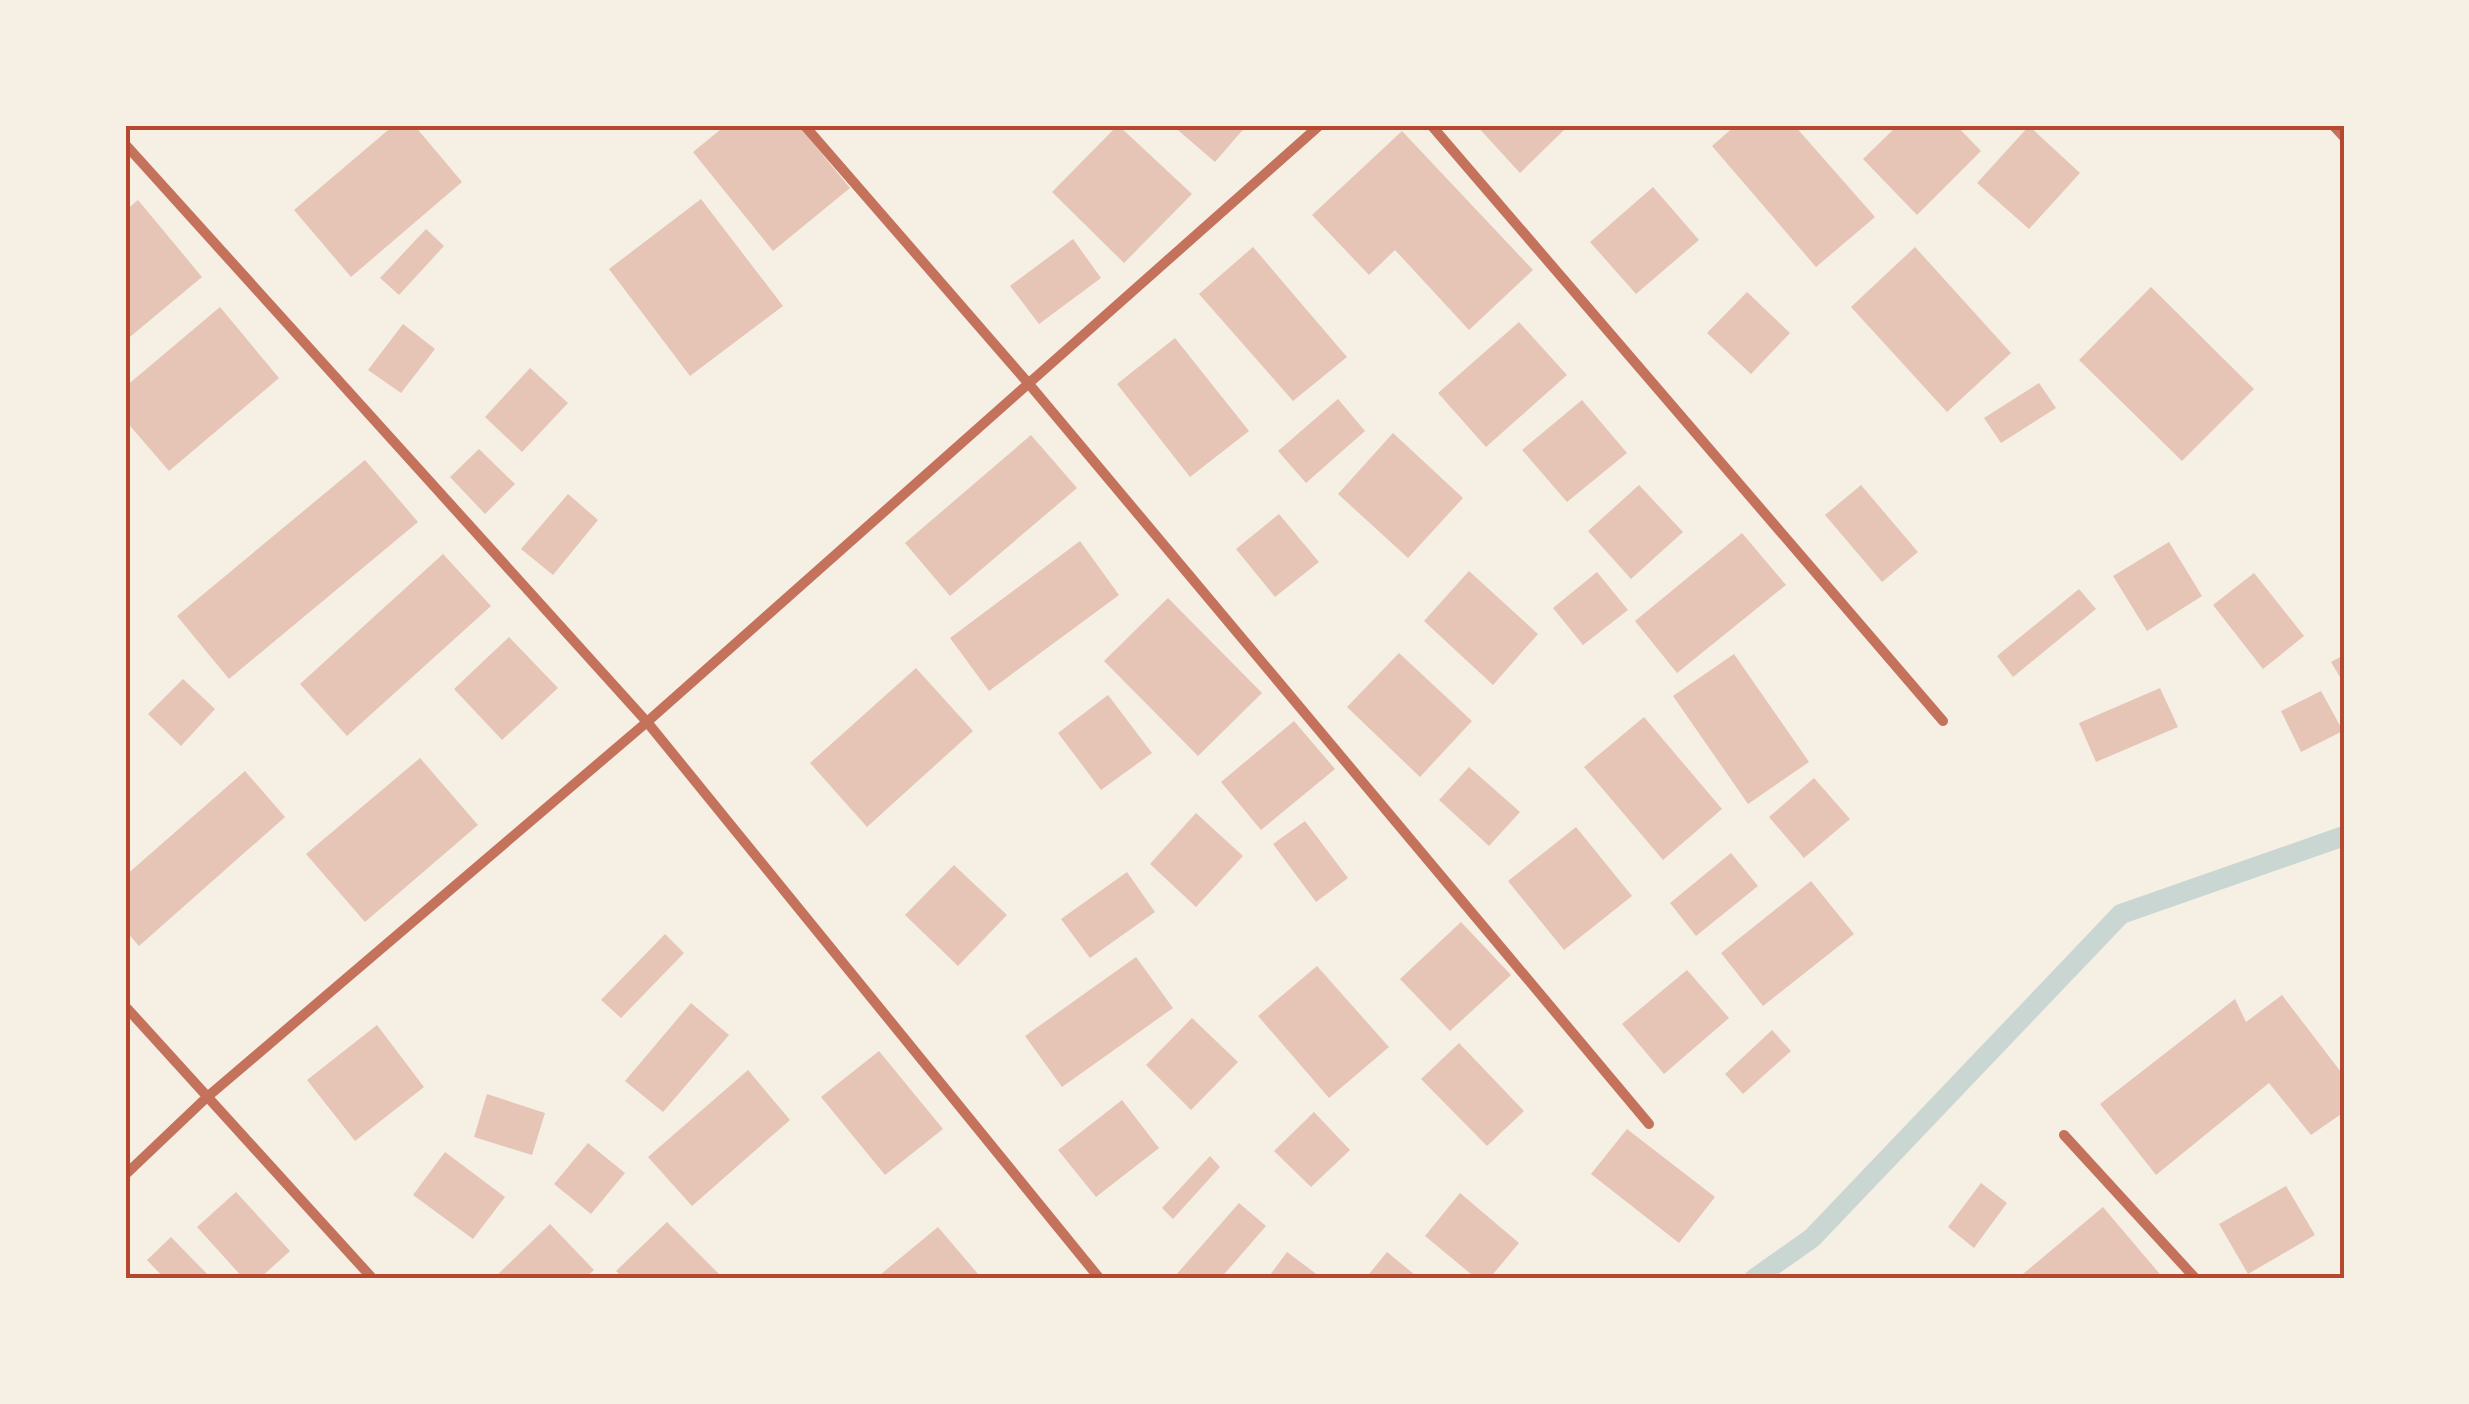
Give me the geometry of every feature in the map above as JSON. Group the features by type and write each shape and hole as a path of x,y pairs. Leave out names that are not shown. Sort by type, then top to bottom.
{"street":[{"path":"804,125 1029,384 1648,1124"},
{"path":"125,1174 206,1098 647,722 1320,125"},
{"path":"1431,125 1942,721"},
{"path":"2333,125 2344,136"},
{"path":"125,144 647,722 1100,1279"},
{"path":"125,1006 373,1279"},
{"path":"2064,1135 2196,1279"}],"building":[{"path":"394,125 414,125 462,182 351,277 294,210"},
{"path":"726,125 798,125 850,188 773,251 693,152"},
{"path":"1118,125 1192,194 1124,263 1052,192"},
{"path":"1172,125 1247,125 1215,162"},
{"path":"1476,125 1559,125 1564,130 1520,173"},
{"path":"1736,125 1794,125 1875,217 1816,267 1712,146"},
{"path":"1898,125 1956,125 1981,151 1917,215 1863,159"},
{"path":"2029,126 2080,173 2029,229 1977,183"},
{"path":"1402,131 1533,270 1469,330 1395,250 1369,275 1312,215"},
{"path":"1653,187 1699,240 1636,294 1590,242"},
{"path":"701,199 783,306 690,376 609,269"},
{"path":"138,200 202,277 125,341 125,211"},
{"path":"426,229 444,246 399,295 380,278"},
{"path":"1073,239 1101,278 1039,324 1010,286"},
{"path":"1253,247 1347,357 1293,401 1199,294"},
{"path":"1915,247 2011,353 1947,412 1851,307"},
{"path":"2151,287 2254,389 2182,461 2079,360"},
{"path":"1747,292 1790,333 1751,374 1707,333"},
{"path":"220,307 279,378 169,471 125,420 125,387"},
{"path":"1519,322 1567,375 1486,447 1438,393"},
{"path":"403,324 435,349 401,393 368,370"},
{"path":"1175,338 1249,431 1190,477 1117,384"},
{"path":"530,368 568,403 522,452 485,417"},
{"path":"2039,383 2056,408 2001,443 1984,418"},
{"path":"1338,399 1365,431 1306,483 1278,451"},
{"path":"1582,400 1627,453 1567,502 1522,450"},
{"path":"1393,433 1463,498 1408,558 1338,494"},
{"path":"1031,435 1077,488 950,596 905,543"},
{"path":"479,449 515,484 485,514 450,477"},
{"path":"365,460 418,522 229,679 177,616"},
{"path":"1639,485 1683,532 1631,579 1588,531"},
{"path":"1861,485 1918,552 1882,582 1825,515"},
{"path":"568,494 598,520 553,575 521,549"},
{"path":"1279,514 1319,562 1275,597 1236,549"},
{"path":"1742,533 1786,585 1677,673 1635,621"},
{"path":"1080,541 1119,595 989,691 950,638"},
{"path":"2169,542 2202,596 2147,631 2113,576"},
{"path":"443,554 491,606 347,736 300,684"},
{"path":"1469,571 1538,634 1493,685 1424,621"},
{"path":"1597,572 1628,610 1583,645 1553,608"},
{"path":"2254,573 2304,636 2263,669 2213,605"},
{"path":"2079,589 2096,609 2013,677 1997,656"},
{"path":"1168,598 1262,693 1198,756 1104,661"},
{"path":"509,637 558,688 502,740 454,689"},
{"path":"1399,653 1472,721 1420,777 1347,707"},
{"path":"1734,654 1809,762 1748,804 1673,696"},
{"path":"2344,655 2344,684 2331,662"},
{"path":"916,668 973,731 867,827 810,763"},
{"path":"183,679 215,709 181,746 148,714"},
{"path":"2160,688 2178,727 2096,762 2079,723"},
{"path":"2321,691 2343,731 2301,752 2281,711"},
{"path":"1108,695 1152,753 1101,790 1058,733"},
{"path":"1644,717 1722,809 1663,860 1584,767"},
{"path":"1294,721 1335,769 1261,830 1221,782"},
{"path":"420,758 478,825 365,922 306,854"},
{"path":"1469,767 1520,812 1489,846 1439,800"},
{"path":"245,771 285,817 139,946 125,930 125,876"},
{"path":"1814,778 1850,819 1804,858 1769,817"},
{"path":"1196,813 1243,856 1196,907 1150,864"},
{"path":"1305,821 1348,878 1316,902 1273,844"},
{"path":"1576,827 1632,896 1564,950 1508,881"},
{"path":"1731,853 1758,886 1696,936 1670,903"},
{"path":"954,865 1007,915 958,966 905,915"},
{"path":"1127,872 1155,912 1090,958 1061,919"},
{"path":"1811,881 1854,934 1763,1006 1721,953"},
{"path":"1461,922 1511,975 1450,1031 1400,979"},
{"path":"665,934 684,953 621,1018 601,1000"},
{"path":"1136,957 1173,1008 1062,1087 1025,1036"},
{"path":"1317,966 1389,1047 1329,1098 1258,1016"},
{"path":"1687,970 1729,1018 1664,1074 1622,1024"},
{"path":"2282,995 2344,1076 2344,1112 2311,1135 2269,1083 2156,1175 2100,1104 2235,999 2246,1022"},
{"path":"691,1003 729,1035 663,1112 625,1081"},
{"path":"1192,1018 1238,1062 1191,1110 1146,1065"},
{"path":"377,1025 424,1087 355,1141 307,1080"},
{"path":"1772,1030 1791,1051 1743,1094 1725,1074"},
{"path":"1459,1043 1524,1111 1487,1146 1421,1079"},
{"path":"879,1051 943,1129 885,1175 821,1097"},
{"path":"748,1070 790,1120 692,1206 648,1157"},
{"path":"487,1094 545,1113 532,1155 474,1137"},
{"path":"1122,1100 1159,1148 1096,1197 1058,1150"},
{"path":"1314,1112 1350,1150 1311,1187 1274,1151"},
{"path":"1627,1129 1715,1197 1679,1243 1591,1174"},
{"path":"588,1143 625,1173 591,1214 554,1184"},
{"path":"445,1152 505,1197 473,1239 413,1195"},
{"path":"1210,1156 1220,1167 1173,1219 1162,1208"},
{"path":"1981,1183 2007,1203 1974,1248 1948,1227"},
{"path":"2286,1186 2315,1235 2248,1274 2219,1224"},
{"path":"236,1192 290,1251 259,1279 244,1279 197,1227"},
{"path":"1460,1193 1519,1243 1489,1279 1477,1279 1425,1236"},
{"path":"1239,1203 1266,1226 1220,1279 1181,1279 1176,1275"},
{"path":"2103,1207 2164,1279 2017,1279"},
{"path":"667,1222 719,1274 714,1279 624,1279 616,1271"},
{"path":"550,1224 594,1270 584,1279 493,1279"},
{"path":"938,1227 978,1274 972,1279 875,1279"},
{"path":"171,1237 210,1277 165,1279 147,1260"},
{"path":"1287,1252 1323,1279 1267,1279"},
{"path":"1387,1252 1420,1279 1365,1279"}],"waterway":[{"path":"1754,1279 1812,1238 2121,914 2344,836"}]}
